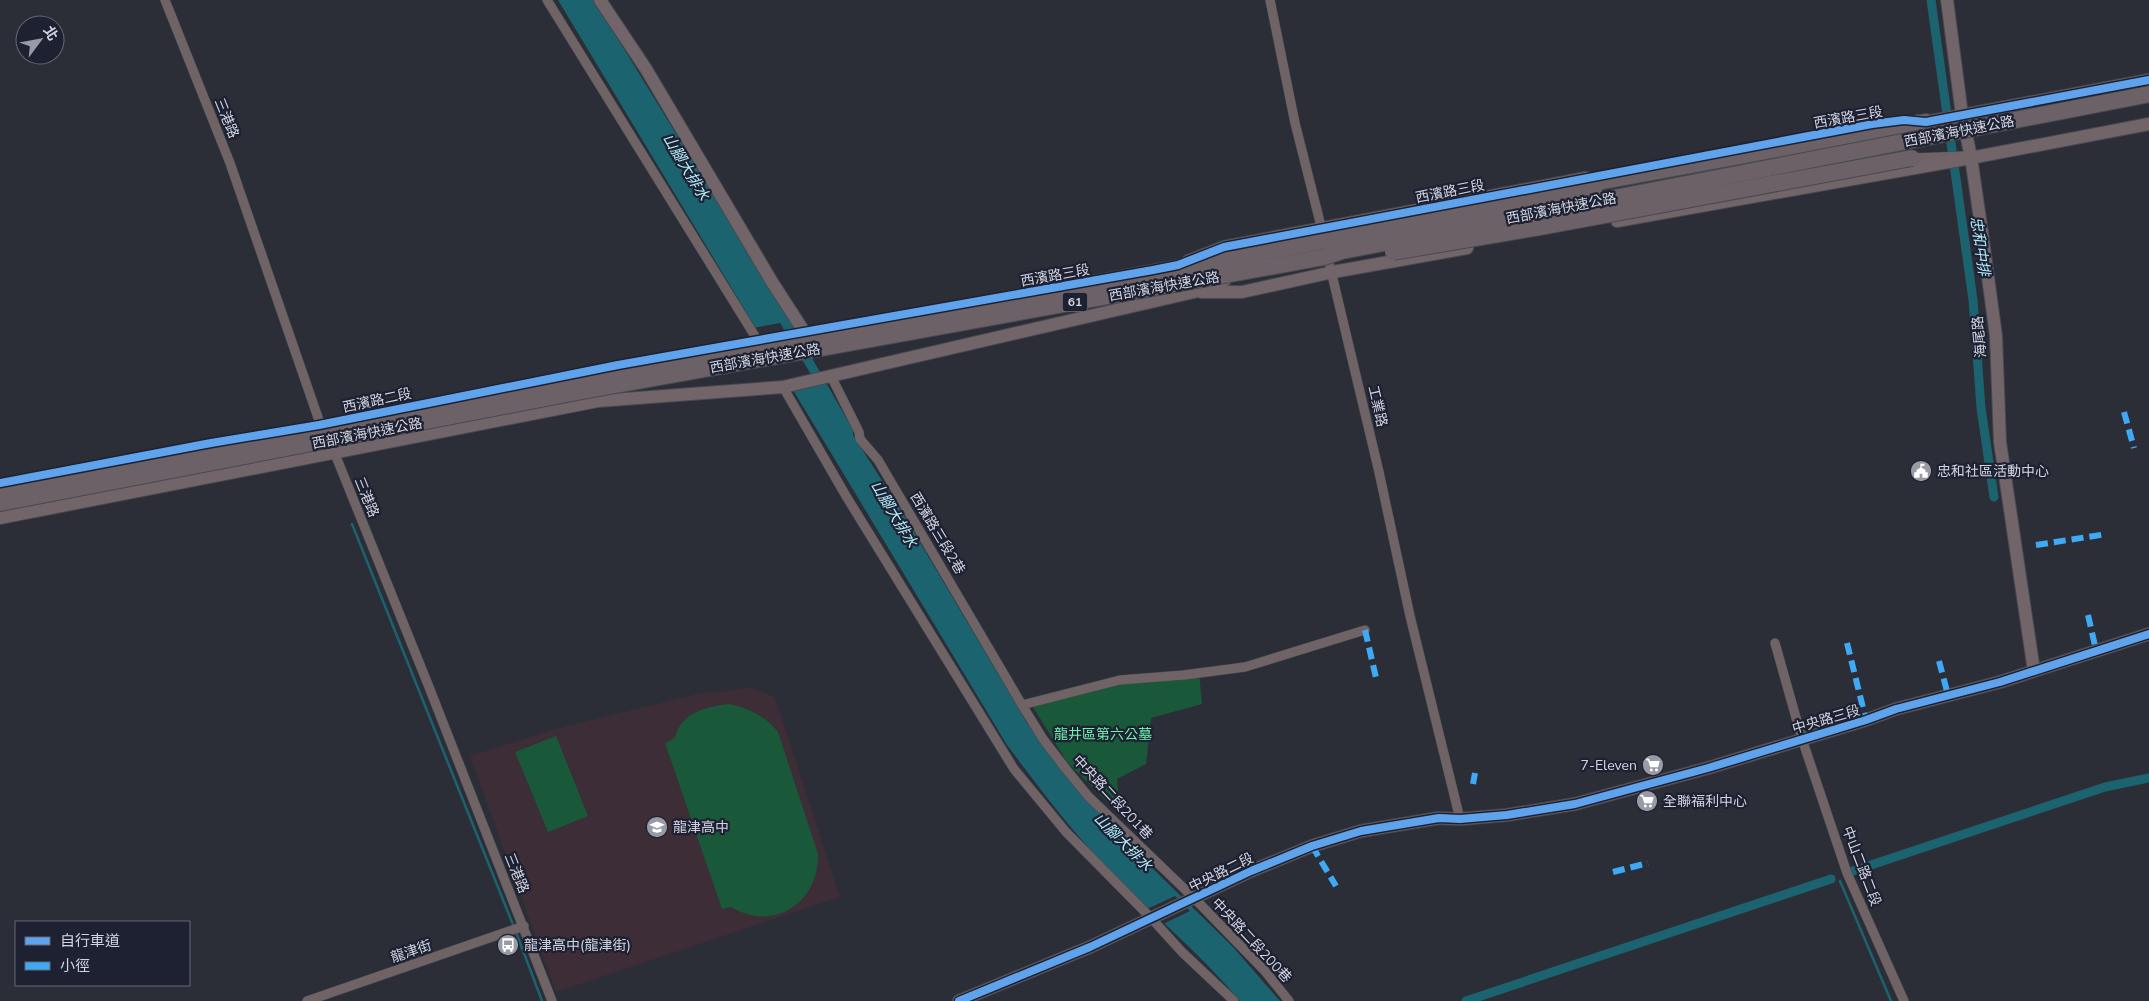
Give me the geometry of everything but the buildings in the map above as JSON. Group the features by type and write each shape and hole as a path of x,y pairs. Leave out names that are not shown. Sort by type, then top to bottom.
{"highway":[{"name":"西部濱海快速公路","path":"0,489 1391,228 2147,95"},
{"name":"西部濱海快速公路","path":"0,502 587,390 1342,250 2147,95"},
{"path":"1391,228 1430,213 1931,121"},
{"path":"1325,253 1342,259 1521,230 1912,158"}],"street":[{"name":"三港路","path":"166,0 230,163 277,303 311,396 319,425 335,453 524,926 552,1001"},
{"path":"547,0 758,341"},
{"path":"600,0 646,68 772,282 806,333"},
{"name":"工業路","path":"1270,0 1295,123 1323,229 1325,253 1333,272 1380,472 1410,616 1460,819"},
{"name":"海尾路","path":"1947,0 1958,116 1964,135 1963,157 1996,336 2000,442 2034,671"},
{"name":"西濱路三段","path":"1178,265 1224,247 1416,210 1872,124 1904,120 1931,121 2149,80"},
{"name":"西濱路三段","path":"758,341 1178,265 1280,259 1325,253 1339,245 1964,135 2147,95"},
{"path":"1856,153 1909,133 1931,121"},
{"name":"西濱路三段","path":"1194,292 1242,292 1333,272 1944,159 2149,124"},
{"path":"1912,158 1944,159"},
{"name":"西濱路三段","path":"831,376 1194,292 1280,259"},
{"name":"西濱路二段","path":"0,483 319,425 507,386 758,341"},
{"path":"0,518 598,401 783,387 831,376"},
{"name":"西濱路三段2巷","path":"831,376 859,432 860,439 874,454 1022,705"},
{"path":"783,387 846,496 1014,769 1066,832 1182,952 1234,1001"},
{"path":"27,478 35,511"},
{"path":"1022,705 1120,680 1184,675 1245,667 1365,630"},
{"name":"中央路三段","path":"1507,815 1584,802 1650,785 1866,720 1896,709 1974,690 2149,634"},
{"name":"中山二路二段","path":"1775,643 1802,739 1847,873 1904,1001"},
{"name":"中央路二段201巷","path":"1022,705 1044,739 1088,796 1195,899"},
{"name":"中央路二段","path":"959,1001 1017,978 1152,919 1298,850 1361,831 1439,818 1460,819 1507,815"},
{"name":"中央路二段200巷","path":"1195,899 1264,970 1289,1001"},
{"name":"龍津街","path":"307,1001 325,998 524,926"}],"shaded area":[{"name":"龍津高中","path":"749,687 775,697 840,897 556,992 470,756 552,730 705,692 722,692"}],"green space":[{"name":"龍井區第六公墓","path":"1199,673 1202,704 1151,718 1146,764 1117,779 1120,814 1067,762 1033,707 1055,698 1142,676"},
{"path":"729,704 756,714 768,721 778,732 818,854 816,871 811,886 803,899 791,908 778,914 763,916 747,914 731,907 722,909 665,743 675,738 683,722 696,712"},
{"path":"556,736 588,816 548,832 515,752"}],"water":[{"name":"山腳大排水","path":"558,0 594,0 792,323 853,430 853,435 902,512 1027,723 1073,785 1142,858 1233,947 1280,1001 1240,1001 1209,966 1094,854 1007,745"}],"pier":[{"path":"780,323 815,381 788,385 753,328"},
{"path":"1175,896 1190,911 1163,924 1147,909"}],"waterway":[{"name":"忠和中排","path":"1931,0 1973,300 1981,408 1994,497"},
{"path":"352,524 514,927"},
{"path":"1853,871 2105,787 2149,778"},
{"path":"1466,1001 1831,879"},
{"path":"1840,881 1891,1001"},
{"path":"516,932 542,1001"}],"marked path":[{"path":"2124,412 2134,448"},
{"path":"2036,545 2107,534"},
{"path":"2088,615 2096,650"},
{"path":"1365,630 1377,682"},
{"path":"1847,643 1866,720"},
{"path":"1939,661 1948,695"},
{"path":"1473,784 1475,773"},
{"path":"1312,846 1336,886"},
{"path":"1613,872 1648,863"}],"cycle path":[{"path":"0,483 211,443 319,425 618,365 1153,270 1178,265 1224,247 1872,124 1904,120 1926,122 2149,80"},
{"path":"959,1001 1090,947 1251,871 1312,846 1361,831 1439,818 1460,819 1507,815 1575,804 1708,768 1866,720 1896,709 2000,682 2149,634"}],"place":[{"name":"忠和社區活動中心","path":"1921,471"},
{"name":"7-Eleven","path":"1653,765"},
{"name":"全聯福利中心","path":"1647,801"},
{"name":"龍津高中","path":"657,827"},
{"name":"龍津高中(龍津街)","path":"508,945"}]}
